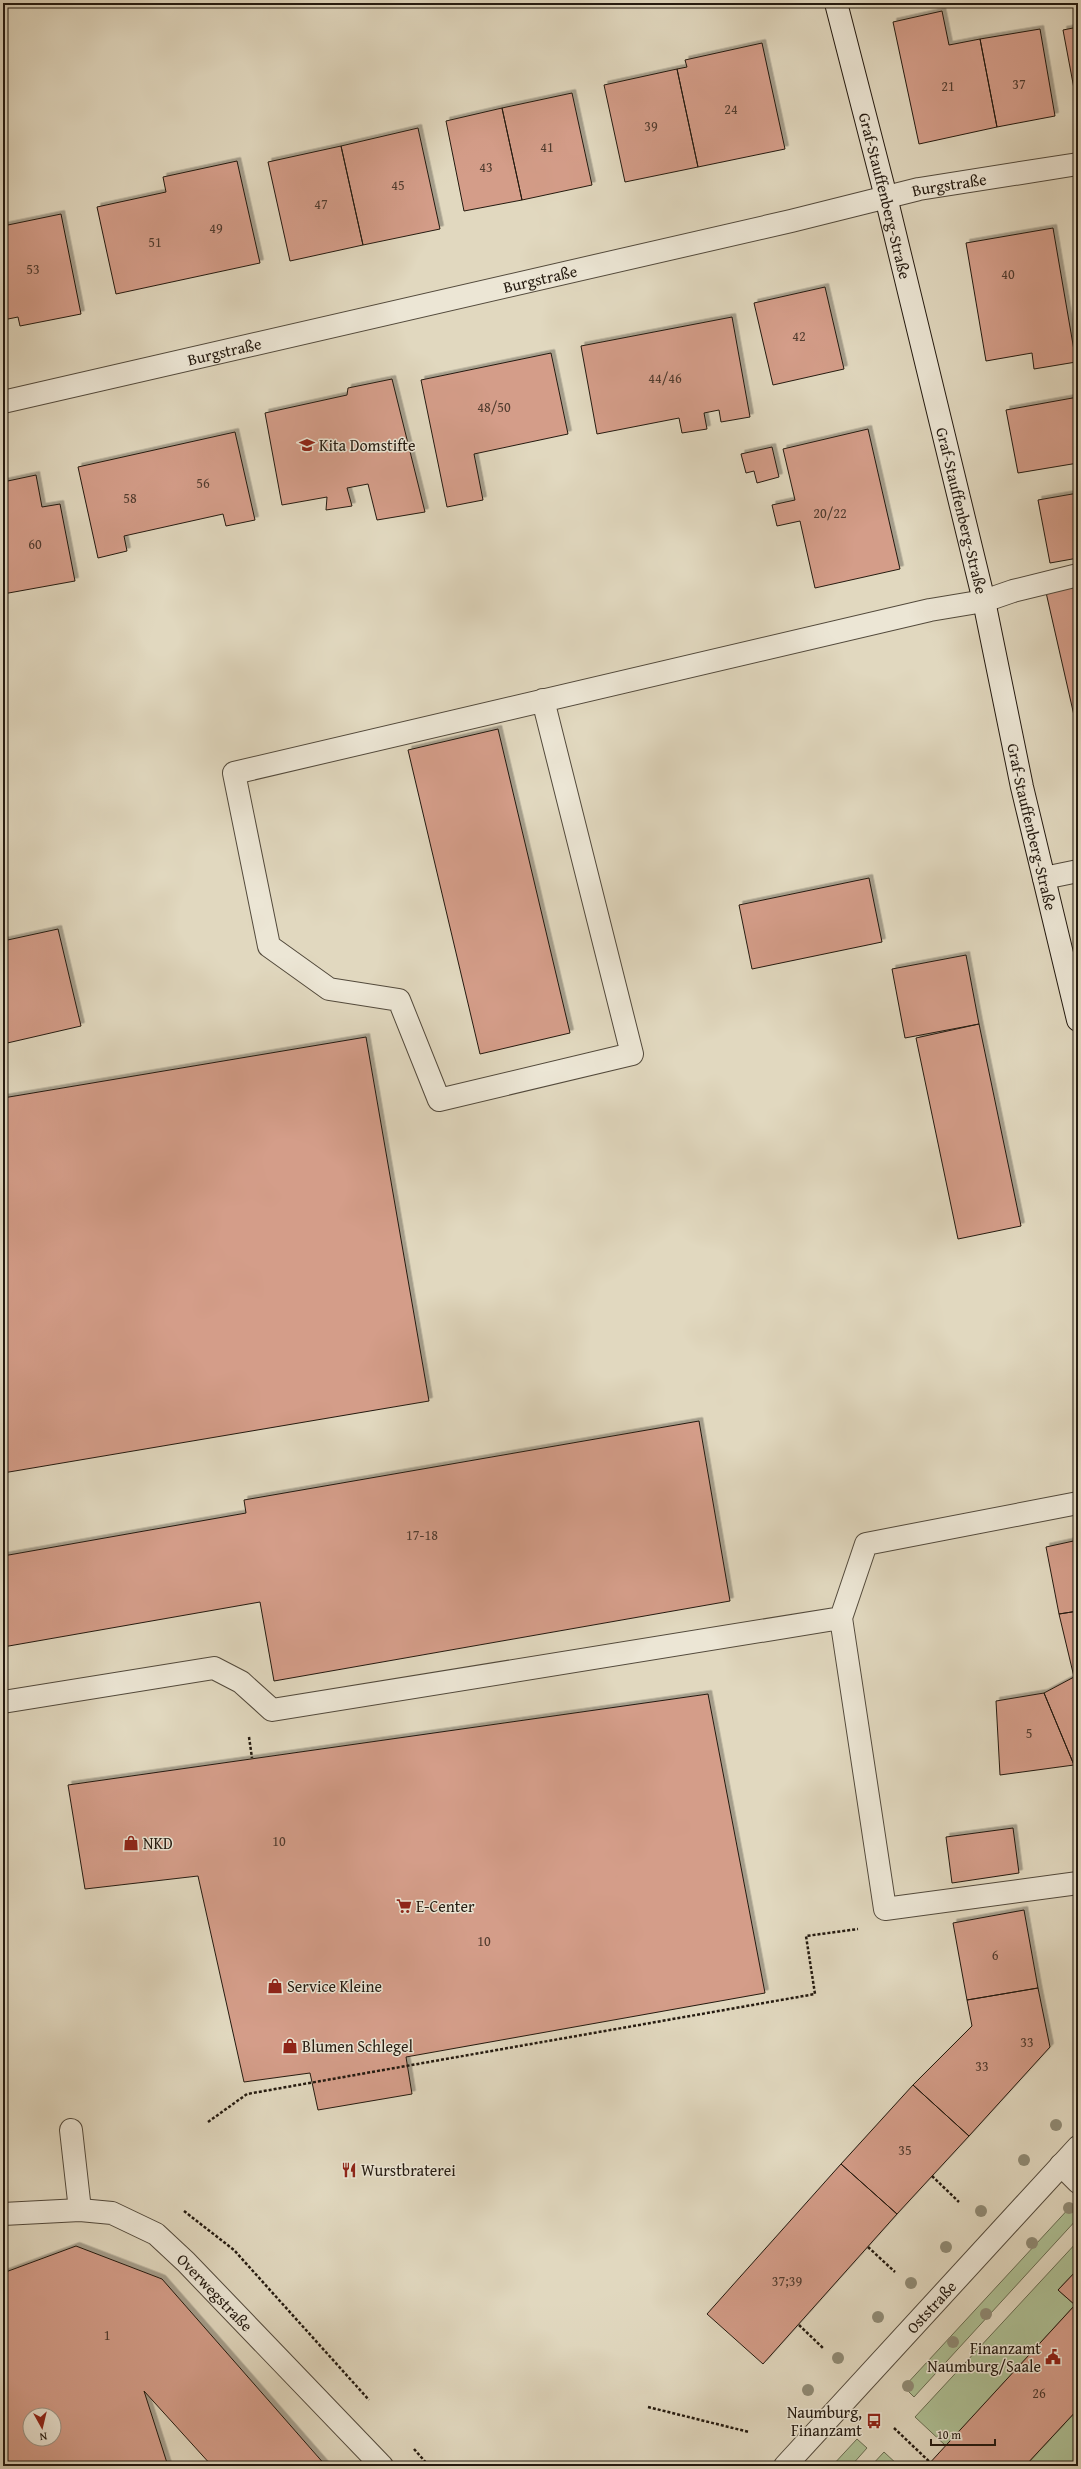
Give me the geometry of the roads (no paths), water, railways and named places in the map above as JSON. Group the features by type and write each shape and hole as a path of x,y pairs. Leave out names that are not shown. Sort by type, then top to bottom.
{"street":[{"name":"Graf-Stauffenberg-Straße","path":"836,3 886,197 984,601 1022,787 1078,1020"},
{"name":"Burgstraße","path":"3,402 791,221 919,189 1078,164"},
{"path":"543,700 632,1054 439,1100 399,1000 329,989 269,946 234,773 543,700 930,610 984,601 1014,591 1078,575"},
{"path":"1044,878 1078,871"},
{"path":"1078,1503 866,1544 841,1618 885,1909 1078,1883"},
{"path":"3,1702 214,1668 241,1682 272,1710 841,1618"},
{"path":"70,2130 80,2210"},
{"name":"Oststraße","path":"785,2466 1078,2147"},
{"path":"1061,2165 1078,2182"},
{"name":"Overwegstraße","path":"3,2214 80,2210 112,2213 156,2234 186,2262 382,2466"}],"place":[{"name":"Kita Domstifte","path":"307,445"},
{"name":"NKD","path":"131,1843"},
{"name":"E-Center","path":"404,1906"},
{"name":"Service Kleine","path":"275,1986"},
{"name":"Blumen Schlegel","path":"290,2046"},
{"name":"Wurstbraterei","path":"349,2170"},
{"name":"Finanzamt Naumburg/Saale","path":"1053,2357"},
{"name":"Naumburg, Finanzamt","path":"874,2421"}]}
